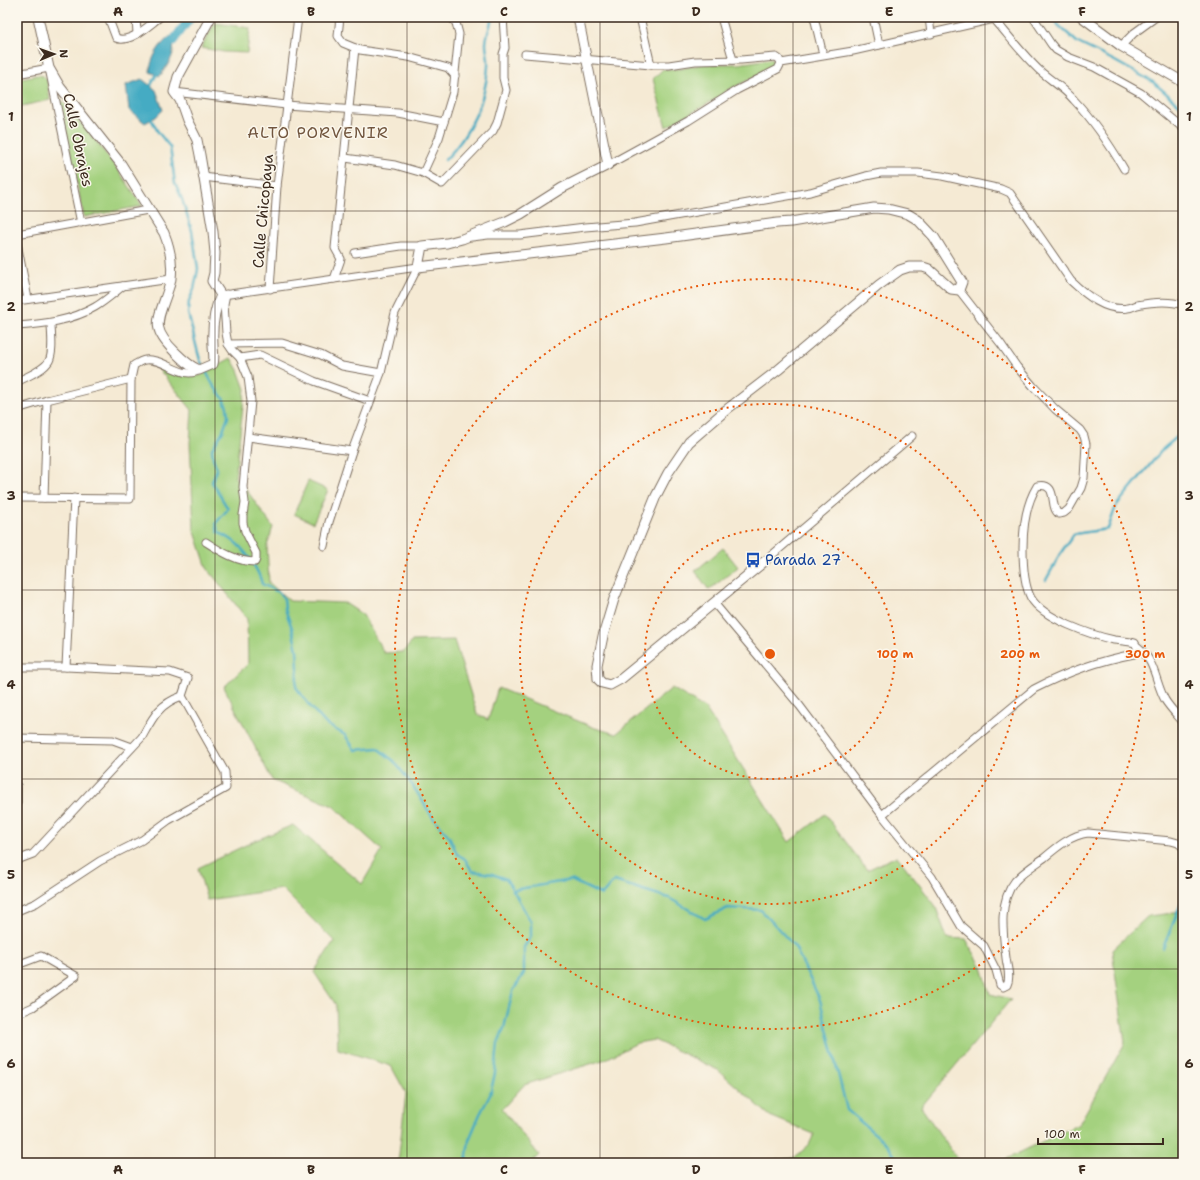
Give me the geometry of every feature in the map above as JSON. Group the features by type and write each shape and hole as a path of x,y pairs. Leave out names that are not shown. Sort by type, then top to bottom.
{"street":[{"name":"Calle Obrajes","path":"38,17 81,222"},
{"path":"108,17 116,38 120,40 137,34 160,17"},
{"path":"136,17 137,34"},
{"path":"174,92 178,77 211,17"},
{"name":"Calle Chicopaya","path":"270,289 277,186 298,17"},
{"path":"340,17 338,36 339,40 343,44 355,48 408,56 448,68 455,76"},
{"path":"423,173 439,138 453,92 459,34 456,23 451,17"},
{"path":"345,158 395,165 423,173 442,184 493,131 497,123 506,90 503,78 503,54 506,48 503,17"},
{"path":"578,17 608,165"},
{"path":"640,17 651,65"},
{"path":"721,17 732,60"},
{"path":"814,17 823,55"},
{"path":"873,17 879,45"},
{"path":"929,17 931,34"},
{"path":"1033,17 1056,50 1068,57 1094,67 1141,93 1183,128"},
{"path":"1082,17 1121,46 1183,82"},
{"path":"781,62 879,45 994,18 1034,65 1080,106 1114,152 1124,170"},
{"path":"1121,46 1152,18"},
{"path":"334,280 341,259 335,248 355,48"},
{"path":"525,54 651,65 776,57 781,62"},
{"path":"462,239 521,214 562,188 608,165 688,121 737,90 778,69 781,62"},
{"path":"17,74 49,68 60,87 121,164 148,210 164,233 172,260 171,279 159,318 158,329 167,344 192,367 199,370"},
{"path":"174,92 286,105 398,113 444,122"},
{"path":"174,92 180,100 187,120 197,140 214,246 214,273 212,281 224,294 228,344 240,358 248,377 251,401 243,487 245,502 243,523 256,553 255,562 242,560 206,542"},
{"path":"355,253 401,246 422,246 447,243 488,235 520,235 584,227 635,223 810,192 881,173 918,174 942,176 1001,189 1010,193 1071,281 1103,305 1128,308 1162,302 1183,305"},
{"path":"203,177 277,186"},
{"path":"17,498 130,499 131,379 134,365 144,360 153,359 188,373 195,373 213,364 215,360 213,346 214,321 217,303 224,294 270,289 418,267 666,238 777,222 791,222 874,208 888,209 908,214 918,220 934,237 960,278 962,282 959,290"},
{"path":"17,234 148,210"},
{"path":"17,243 28,299"},
{"path":"324,546 329,522 352,451 380,373 395,313 418,267 422,246"},
{"path":"912,436 714,603 616,683 605,685 598,679 597,665 603,636 614,599 656,496 668,473 689,442 879,285 900,270 909,267 923,267 929,269 951,289 959,290 1017,367 1046,401 1080,430 1086,444 1082,488 1069,509 1064,513 1059,514 1056,512 1052,492 1048,487 1043,485 1037,486 1033,493 1024,523 1023,538 1026,583 1031,597 1041,609 1060,621 1100,636 1135,643 1144,652 1156,673 1165,699 1183,722"},
{"path":"17,301 171,279"},
{"path":"17,326 51,323 89,310 123,286"},
{"path":"17,382 42,368 48,361 51,353 51,323"},
{"path":"228,344 282,343 320,355 342,366 380,373"},
{"path":"240,358 260,355 314,381 370,401"},
{"path":"17,409 131,379"},
{"path":"44,498 47,400"},
{"path":"248,437 352,451"},
{"path":"66,668 74,498"},
{"path":"714,603 800,706 882,815 932,877 961,926 984,946 996,970 1000,985 1003,987 1007,985 1009,978 1004,938 1004,910 1011,888 1026,872 1061,844 1078,834 1088,833 1171,841 1178,843 1183,847"},
{"path":"882,815 1034,689 1058,676 1108,659 1134,654 1138,647"},
{"path":"17,696 17,667 170,672 188,678 182,696 225,772 226,788 169,820 142,840 100,861 36,903 17,911"},
{"path":"17,860 33,854 142,737 153,715 171,700 182,696"},
{"path":"17,738 113,740 132,747"},
{"path":"17,786 17,803"},
{"path":"17,965 41,956 76,976 33,1007 17,1014"}],"green space":[{"path":"215,23 250,28 247,53 224,52 201,48"},
{"path":"770,59 775,61 775,66 773,68 726,91 723,95 666,127 653,79 663,69 680,69 703,64 738,64"},
{"path":"37,75 43,76 47,80 50,100 17,107 17,79"},
{"path":"59,98 103,150 142,206 84,217"},
{"path":"231,358 238,370 245,389 235,478 245,488 273,527 267,546 269,583 290,601 345,603 363,615 384,653 404,652 412,641 454,640 477,714 488,720 498,688 595,728 616,734 672,688 706,709 789,842 825,814 867,870 897,856 935,905 947,938 966,939 982,967 990,994 1011,999 921,1107 960,1163 750,1163 794,1158 809,1145 814,1134 770,1116 718,1070 654,1040 637,1043 606,1059 524,1085 502,1109 539,1155 531,1163 398,1163 406,1093 391,1066 338,1049 336,1005 314,972 334,941 282,889 207,900 198,868 254,841 293,825 362,884 382,850 333,806 272,780 224,687 248,664 247,619 207,568 194,529 190,443 192,410 153,362 171,370 199,376"},
{"path":"308,481 328,490 313,523 294,514"},
{"path":"723,548 738,567 709,590 695,571"},
{"path":"1183,912 1183,1163 998,1163 1079,1124 1125,1043 1112,950 1148,916"}],"water":[{"path":"171,36 174,48 172,58 160,76 150,72 150,67 156,52"},
{"path":"142,79 156,90 163,110 156,117 145,123 129,110 126,85"}],"waterway":[{"path":"173,41 191,17"},
{"path":"445,160 462,140 469,128 484,92 488,63 486,41 492,17"},
{"path":"1051,17 1078,43 1153,82 1183,108"},
{"path":"150,87 158,72"},
{"path":"150,117 158,132 170,147 175,183 182,199 192,231 198,269 194,289 189,301 188,313 197,349 200,360 227,407 228,417 223,431 212,449 213,458 217,469 212,482 228,509 216,523 218,532 241,548 254,566 262,584 278,592 284,599 285,609 292,628 297,650 298,668 296,687 309,705 326,724 345,735 355,750 377,748 394,761 413,786 433,818 449,836 457,854 465,859 472,871 492,874 506,879 513,890 571,880 602,895 614,881 669,898 705,919 728,908 761,910 795,947 820,1000 847,1110 887,1144 899,1163"},
{"path":"1046,580 1062,551 1074,534 1108,529 1116,506 1163,449 1183,432"},
{"path":"466,1163 469,1140 490,1095 495,1073 498,1043 504,1028 513,991 524,973 524,947 531,936 531,922 513,890"},
{"path":"1163,948 1183,899"}],"place":[{"name":"Parada 27","path":"753,560"}],"district":[{"name":"ALTO PORVENIR","path":"318,132"}]}
